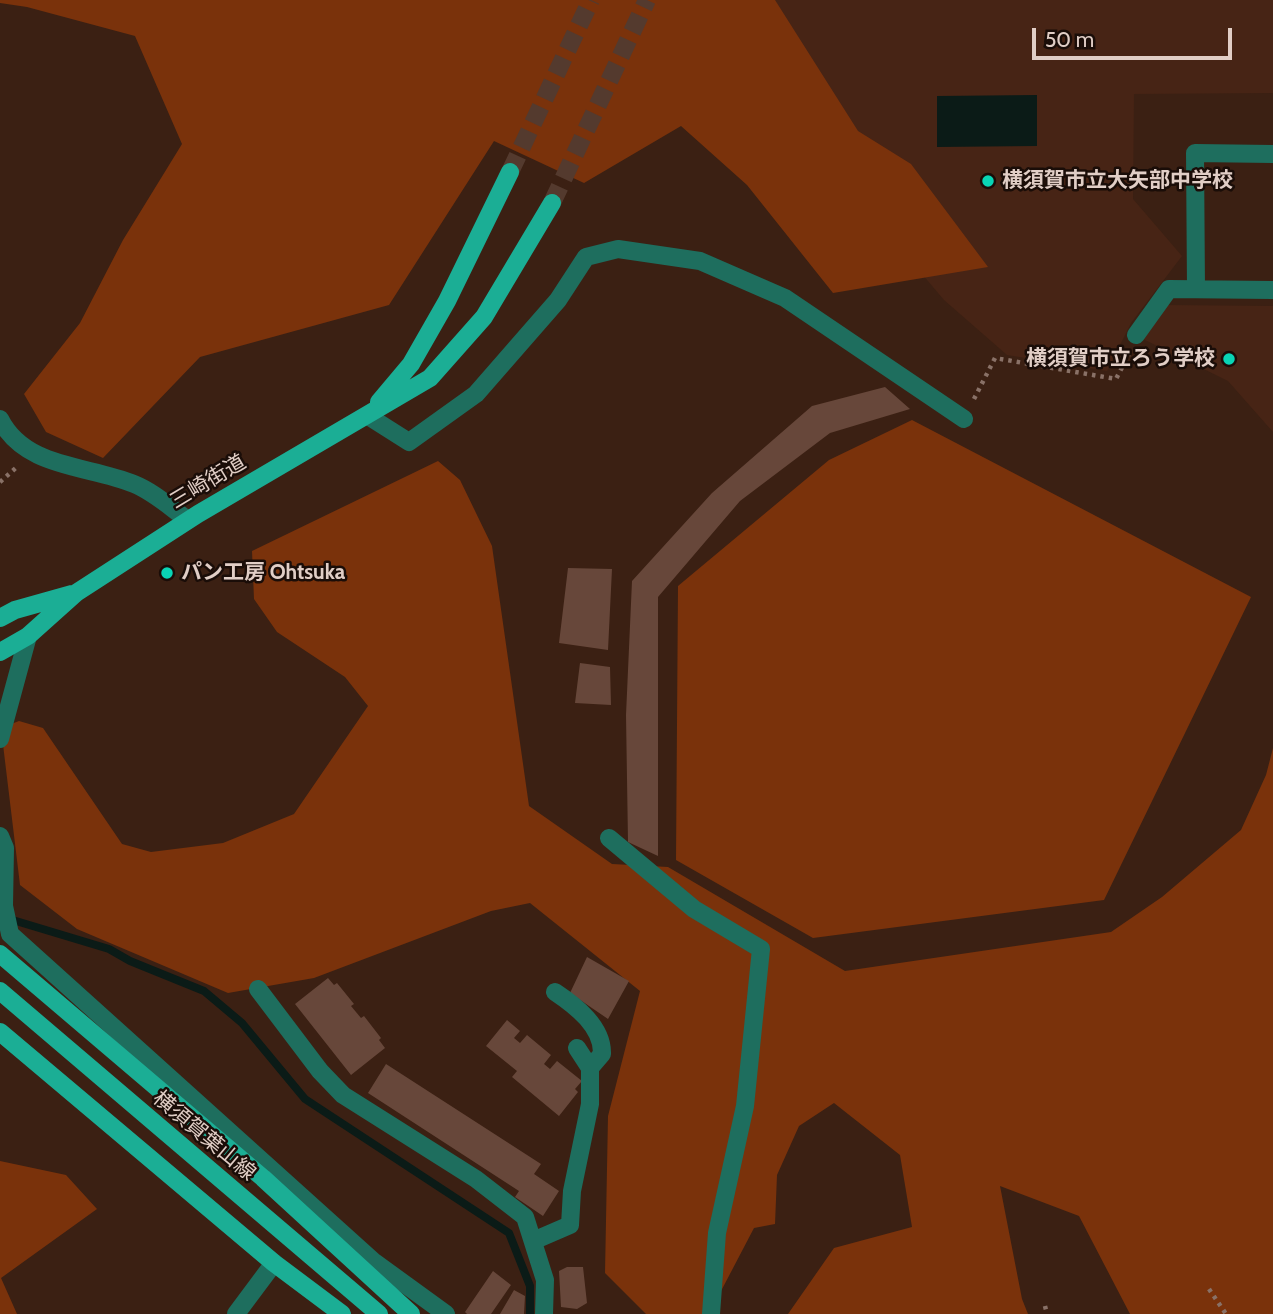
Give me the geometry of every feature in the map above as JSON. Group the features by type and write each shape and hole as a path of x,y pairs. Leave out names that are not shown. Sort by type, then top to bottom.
{"main road":[{"name":"三崎街道","path":"368,416 411,364 447,301 510,172"},
{"name":"三崎街道","path":"0,652 28,636 76,593 188,520 430,378 484,317 552,203"},
{"name":"三崎街道","path":"0,618 15,610 76,593"},
{"path":"0,954 263,1178 411,1314"},
{"name":"横須賀葉山線","path":"0,991 379,1314"},
{"path":"0,1032 274,1263 342,1314"}],"street":[{"path":"1196,289 1195,153 1273,153"},
{"path":"368,416 409,442 476,394 558,300 586,257 618,250 701,261 785,298 964,419"},
{"path":"1136,335 1169,289 1273,290"},
{"path":"0,419 6,431 33,453 68,467 133,484 188,520"},
{"path":"0,739 28,636"},
{"path":"0,836 5,848 4,906 10,934 373,1261 446,1314"},
{"path":"609,838 694,909 761,949 745,1106 716,1233 711,1314"},
{"path":"258,989 320,1071 343,1095 476,1180 525,1217 545,1280 544,1314"},
{"path":"555,992 582,1014 600,1037 602,1054 590,1068"},
{"path":"533,1241 570,1225 572,1191 590,1104 590,1068 577,1048"},
{"path":"236,1314 274,1263"}],"path":[{"path":"964,419 995,358 1116,379 1124,367 1136,335"},
{"path":"1209,1289 1226,1314"},
{"path":"1045,1307 1047,1314"}],"shaded area":[{"path":"0,0 775,0 858,131 911,164 988,267 833,293 747,185 681,126 584,183 494,141 389,305 200,357 103,458 46,432 24,394 80,323 123,240 182,144 135,36 27,7 0,3"},
{"name":"横須賀市立大矢部中学校","path":"768,0 1273,0 1273,93 1134,94 1133,199 1182,256 1131,323 1107,371 1007,355 944,300 827,162"},
{"path":"1037,95 1037,146 937,147 937,96"},
{"name":"横須賀市立ろう学校","path":"1167,305 1273,306 1273,432 1228,381 1141,338"},
{"path":"912,420 1251,597 1104,900 813,938 676,860 678,586 829,460"},
{"path":"438,461 460,480 492,546 529,806 612,864 668,867 845,971 1111,932 1162,897 1241,830 1266,775 1273,748 1273,1314 1130,1314 1079,1216 1000,1186 1022,1299 1028,1314 788,1314 834,1248 912,1227 900,1155 834,1103 799,1126 777,1175 775,1224 754,1228 709,1314 646,1314 605,1273 608,1116 640,991 530,903 491,911 314,978 228,993 77,929 20,885 1,728 19,721 43,728 122,844 151,852 223,843 294,814 368,706 345,677 277,632 254,599 252,551"},
{"path":"0,1161 66,1175 97,1209 1,1278 17,1314 0,1314"}],"building":[{"path":"885,387 910,409 830,433 740,501 658,597 658,856 628,842 626,715 632,581 712,493 812,406"},
{"path":"568,568 612,569 608,650 559,643"},
{"path":"580,663 610,667 611,705 575,703"},
{"path":"587,957 629,981 608,1019 570,993"},
{"path":"328,978 334,985 337,983 354,1004 351,1006 361,1018 364,1016 381,1038 379,1040 385,1048 351,1075 295,1004"},
{"path":"507,1020 520,1031 514,1038 520,1043 527,1035 551,1055 544,1064 550,1069 557,1061 582,1081 575,1089 578,1092 559,1116 512,1077 517,1071 486,1046"},
{"path":"386,1064 541,1164 534,1174 559,1191 543,1216 515,1197 519,1191 368,1093"},
{"path":"567,1267 583,1267 587,1303 577,1309 561,1307 559,1271"},
{"path":"493,1271 511,1285 491,1314 467,1314 465,1312"},
{"path":"514,1290 525,1296 524,1314 500,1314"}],"waterway":[{"path":"6,918 109,949 130,961 204,991 242,1023 305,1099 509,1233 530,1286 530,1314"}],"tunnel":[{"path":"510,172 591,0"},
{"path":"552,203 647,0"}],"place":[{"name":"横須賀市立大矢部中学校","path":"988,181"},
{"name":"横須賀市立ろう学校","path":"1229,359"},
{"name":"パン工房 Ohtsuka","path":"167,573"}]}
